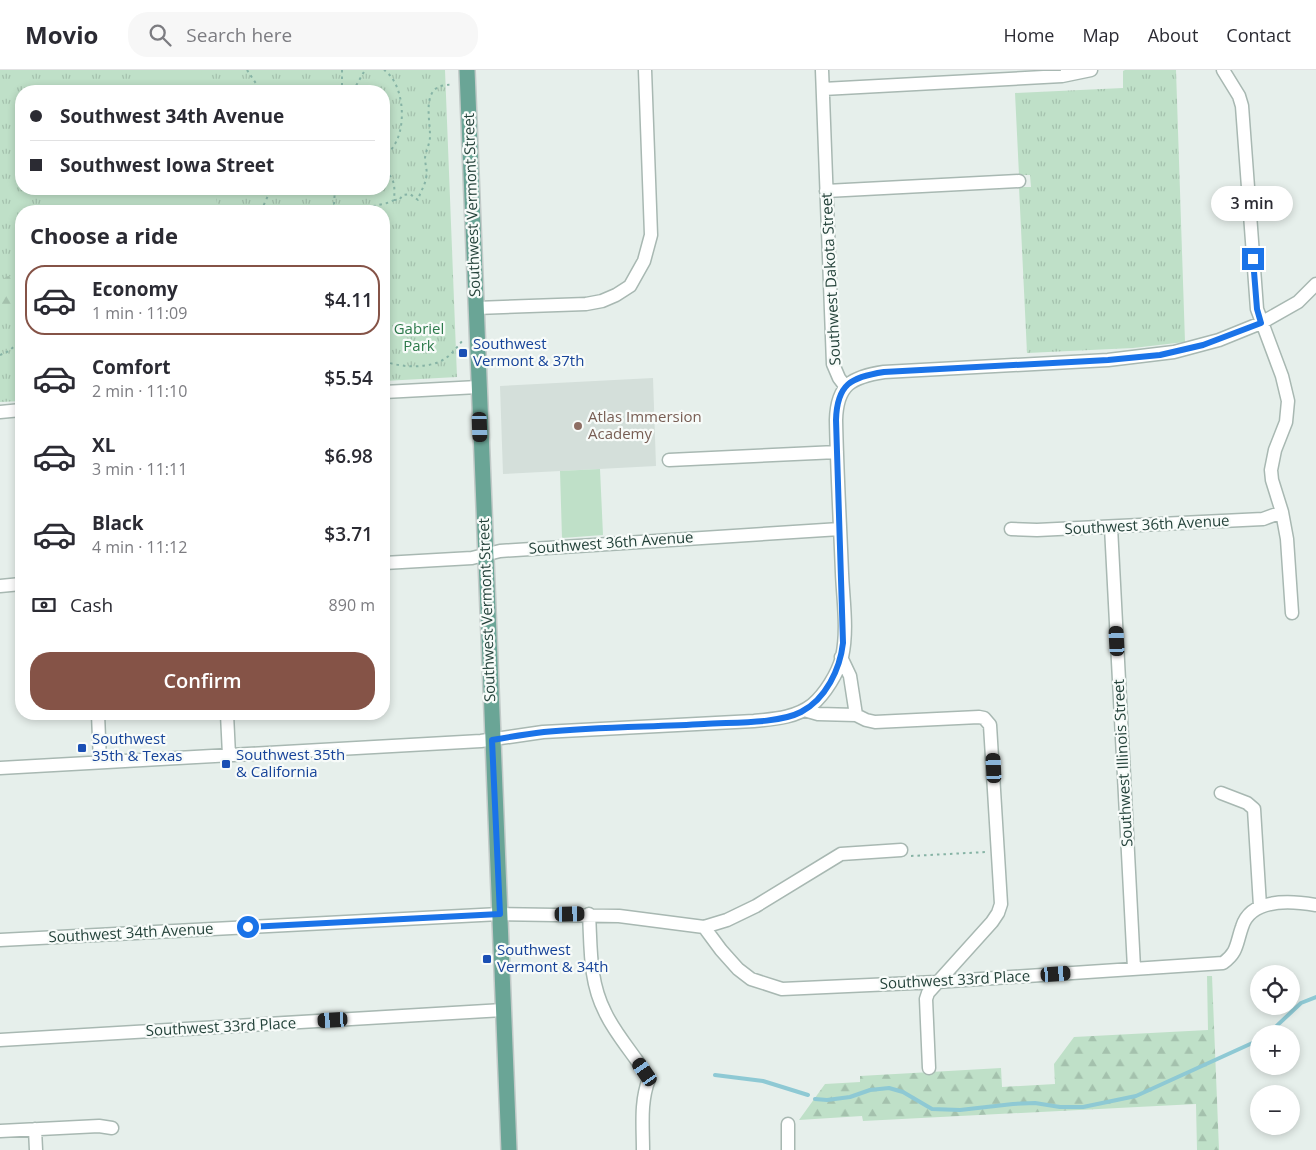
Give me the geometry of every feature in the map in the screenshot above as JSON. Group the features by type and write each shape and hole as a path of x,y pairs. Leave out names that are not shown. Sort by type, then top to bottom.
{"main road":[{"name":"Southwest Vermont Street","path":"467,70 484,555 509,1150"}],"street":[{"path":"476,308 586,304 616,294 630,286 644,261 651,235 645,70"},
{"name":"Southwest Dakota Street","path":"804,710 820,697 842,658 844,622 837,411 840,396 845,386 833,364 822,70"},
{"path":"823,89 1062,76 1091,70"},
{"path":"1223,70 1239,96 1242,106 1257,309 1282,376 1288,401 1286,422 1275,450 1271,470 1287,539 1292,613"},
{"path":"826,191 1019,181"},
{"path":"845,386 856,379 884,372 1108,360 1160,355 1211,342 1261,323 1298,302 1316,284"},
{"path":"390,392 478,387"},
{"path":"0,412 15,411"},
{"path":"669,460 837,452"},
{"name":"Southwest 36th Avenue","path":"1011,529 1037,530 1263,519 1282,512"},
{"name":"Southwest Illinois Street","path":"1111,527 1134,968"},
{"name":"Southwest 36th Avenue","path":"390,563 472,558 500,551 840,529"},
{"path":"0,586 15,585"},
{"path":"842,658 850,676 856,714"},
{"path":"0,768 481,742 543,732 775,719 804,710 818,714 856,714 866,720 875,722 979,717 987,721 992,733 1001,904 998,913 928,993 926,999 929,1068"},
{"path":"98,720 100,762"},
{"path":"227,720 229,755"},
{"path":"1221,793 1247,803 1254,809 1260,906 1286,902 1316,905"},
{"name":"Southwest 34th Avenue","path":"0,940 500,914 589,914 704,927 727,920 756,906 841,854 901,850"},
{"name":"Southwest 33rd Place","path":"704,927 738,969 751,979 782,989 936,982 1223,963 1233,956 1242,925 1249,914 1260,906"},
{"path":"589,914 592,970 598,996 613,1027 649,1079 643,1100 643,1150"},
{"name":"Southwest 33rd Place","path":"0,1040 503,1010"},
{"path":"788,1124 788,1150"},
{"path":"0,1131 100,1126 112,1128"},
{"path":"35,1129 36,1150"}],"path":[{"path":"247,70 257,85"},
{"path":"342,70 342,85"},
{"path":"356,85 364,70"},
{"path":"384,70 393,78 396,84 401,106 401,124 398,140 390,151"},
{"path":"374,205 399,200 403,195 410,194 418,200 426,179 425,159 430,142 428,101 439,87 453,85"},
{"path":"390,175 394,185 394,200"},
{"path":"390,362 409,366 438,362 447,358 463,340"},
{"path":"0,355 15,346"},
{"path":"901,850 907,856 998,852"}],"shaded area":[{"name":"Atlas Immersion Academy","path":"653,378 656,466 503,474 500,386"}],"green space":[{"name":"Gabriel Park","path":"0,70 445,70 457,377 390,381 390,205 15,205 15,401 0,402"},
{"path":"153,70 201,70 202,85 124,85"},
{"path":"1176,70 1185,342 1133,348 1027,353 1019,187 1031,187 1030,175 1019,175 1015,93 1123,88 1123,71"},
{"path":"42,195 216,195 217,205 40,205"},
{"path":"8,276 15,278 15,316 12,317 0,314 0,300 3,289 1,283"},
{"path":"600,469 603,535 562,538 560,471"},
{"path":"1207,976 1212,976 1219,1150 1197,1150 1196,1104 863,1121 862,1116 799,1120 825,1084 860,1082 860,1076 1001,1068 1002,1087 1055,1084 1054,1064 1074,1037 1208,1030"}],"waterway":[{"path":"1278,1025 1301,1003 1316,997"},
{"path":"815,1099 827,1100 850,1097 870,1090 889,1088 903,1092 932,1109 960,1110 1035,1103 1060,1107 1083,1107 1136,1096 1250,1044"},
{"path":"715,1075 763,1081 808,1095"}],"place":[{"name":"Southwest Vermont & 37th","path":"463,353"},
{"name":"Atlas Immersion Academy","path":"578,426"},
{"name":"Southwest 35th & Texas","path":"82,748"},
{"name":"Southwest 35th & California","path":"226,764"},
{"name":"Southwest Vermont & 34th","path":"487,959"}],"route":[{"path":"248,927 500,914 492,740 543,732 775,719 804,710 820,697 828,685 842,658 843,643 844,622 836,420 840,396 845,386 856,379 884,372 1144,357 1203,345 1261,323 1257,309 1253,259"}]}
